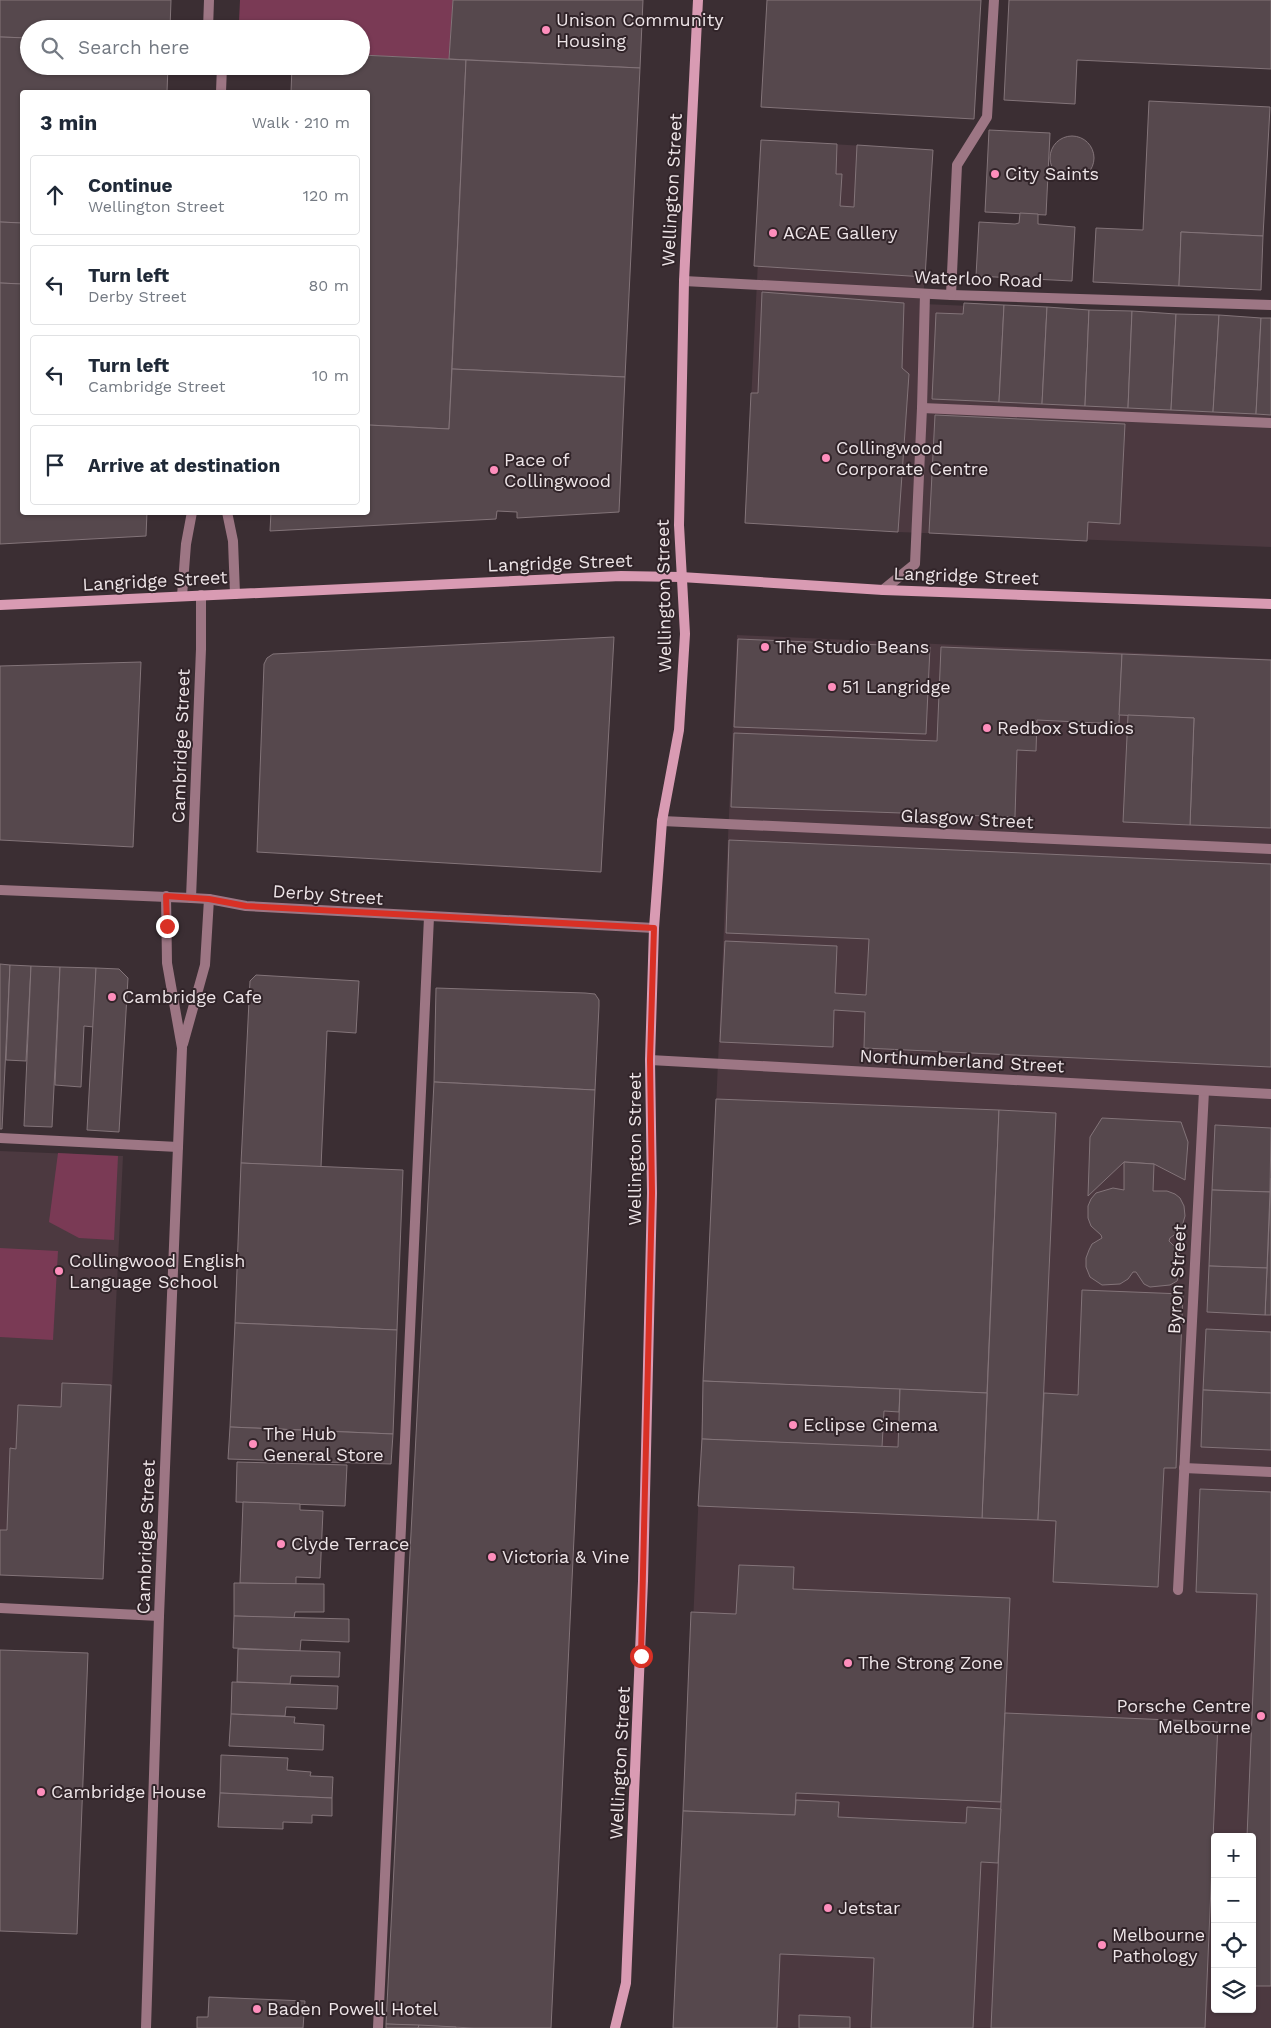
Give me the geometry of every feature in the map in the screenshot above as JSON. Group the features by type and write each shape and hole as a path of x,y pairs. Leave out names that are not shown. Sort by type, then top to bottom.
{"street":[{"path":"208,20 209,0"},
{"name":"Wellington Street","path":"615,2028 626,1983 642,1618 652,1193 650,1060 654,928 662,821 679,730 685,634 679,525 684,281 698,0"},
{"path":"951,295 957,165 987,117 994,0"},
{"path":"221,90 222,75"},
{"name":"Waterloo Road","path":"684,281 925,294 1271,306"},
{"path":"883,590 915,564 925,294"},
{"path":"922,408 1271,423"},
{"path":"182,596 186,544 191,515"},
{"path":"228,515 233,541 235,594"},
{"name":"Langridge Street","path":"0,605 621,576 682,577 883,590 1271,604"},
{"name":"Cambridge Street","path":"191,898 201,649 201,595"},
{"name":"Glasgow Street","path":"662,821 1271,850"},
{"name":"Derby Street","path":"0,890 166,896 209,899 246,906 654,928"},
{"name":"Cambridge Street","path":"146,2028 159,1616 182,1048 167,964 166,896"},
{"name":"Cambridge Street","path":"182,1048 205,965 209,899"},
{"path":"378,2028 428,917"},
{"name":"Northumberland Street","path":"650,1060 1271,1094"},
{"name":"Byron Street","path":"1178,1590 1204,1091"},
{"path":"0,1138 178,1147"},
{"path":"1184,1468 1271,1472"},
{"path":"0,1608 159,1616"}],"shaded area":[{"path":"240,0 453,0 449,59 370,55 370,20 239,20"},
{"path":"764,140 932,150 923,304 1271,319 1271,547 898,532 745,523"},
{"path":"737,635 1271,659 1271,2028 675,2028"},
{"name":"Collingwood English Language School","path":"0,1151 123,1156 103,1579 0,1575"},
{"path":"58,1153 118,1156 114,1240 79,1238 49,1222"},
{"path":"0,1248 58,1251 53,1340 0,1337"}],"building":[{"path":"0,0 171,0 170,20 20,20 20,38 0,37"},
{"name":"Unison Community Housing","path":"453,0 643,0 640,68 449,59"},
{"path":"767,0 981,0 974,119 761,107"},
{"path":"1009,0 1271,0 1271,69 1077,60 1075,104 1004,100"},
{"path":"0,37 20,38 20,75 168,75 167,90 20,90 20,223 0,222"},
{"path":"370,55 466,60 449,429 370,425 370,90 291,90 292,75 370,75"},
{"path":"466,60 640,68 625,377 452,369"},
{"path":"1149,101 1270,107 1263,236 1181,232 1179,286 1093,282 1096,228 1143,230"},
{"path":"989,130 1050,133 1046,215 985,212"},
{"path":"1072,136 1084,140 1090,146 1094,158 1090,170 1084,176 1072,180 1060,176 1054,170 1050,158 1054,146 1060,140"},
{"path":"761,140 837,144 836,174 842,174 840,206 854,207 857,145 933,150 925,277 754,266"},
{"path":"1020,213 1038,214 1038,224 1075,227 1072,281 976,276 979,222 1015,224 1019,223"},
{"path":"0,222 20,223 20,284 0,283"},
{"path":"1181,232 1263,236 1261,290 1179,286"},
{"path":"0,283 20,284 20,515 147,515 146,536 0,544"},
{"name":"Collingwood Corporate Centre","path":"762,292 904,303 902,368 909,374 898,532 745,523 751,393 758,393"},
{"path":"964,303 1004,305 999,402 932,399 936,313 963,314"},
{"path":"1004,305 1047,307 1042,404 999,402"},
{"path":"1047,307 1089,310 1085,406 1042,404"},
{"path":"1089,310 1132,311 1128,408 1085,406"},
{"path":"1132,311 1176,314 1171,410 1128,408"},
{"path":"1176,314 1219,315 1213,412 1171,410"},
{"path":"1219,315 1261,318 1256,414 1213,412"},
{"path":"1261,318 1271,318 1271,415 1256,414"},
{"name":"Pace of Collingwood","path":"452,369 625,377 619,512 517,518 517,512 497,511 496,519 270,531 271,515 370,515 370,425 449,429"},
{"path":"935,415 1125,424 1120,524 1088,522 1087,541 929,533"},
{"path":"614,637 601,872 257,852 264,664 267,658 273,654"},
{"name":"51 Langridge","path":"738,639 930,647 926,734 734,727"},
{"name":"Redbox Studios","path":"941,647 1122,654 1119,724 1037,720 1036,751 1017,750 1015,817 731,807 734,733 937,741"},
{"path":"1122,654 1271,660 1271,828 1190,825 1194,718 1119,715"},
{"path":"141,662 133,847 0,840 0,666"},
{"path":"1128,715 1194,718 1190,825 1123,822"},
{"path":"729,840 1271,864 1271,1067 864,1048 865,1012 834,1010 833,1047 720,1042 725,941 837,946 835,993 866,995 869,939 726,933"},
{"path":"0,964 10,965 2,1129 0,1129"},
{"path":"10,965 31,966 26,1061 6,1060"},
{"path":"31,966 60,967 52,1127 24,1126"},
{"path":"60,967 96,968 94,1027 84,1026 81,1087 55,1085"},
{"path":"96,968 119,969 128,978 119,1132 87,1130"},
{"path":"256,975 359,981 356,1033 327,1031 321,1167 241,1163 250,981"},
{"path":"436,988 595,994 599,1000 599,1006 595,1090 434,1082"},
{"name":"Victoria & Vine","path":"434,1082 595,1090 551,2028 474,2028 386,2024"},
{"path":"716,1099 999,1110 987,1393 703,1381"},
{"path":"999,1110 1056,1113 1038,1520 982,1518"},
{"path":"1102,1118 1181,1122 1188,1142 1185,1180 1154,1164 1124,1162 1088,1196 1090,1137"},
{"path":"1215,1125 1271,1128 1270,1192 1212,1190"},
{"path":"1124,1162 1154,1164 1153,1191 1167,1191 1175,1194 1180,1198 1184,1206 1185,1216 1181,1230 1170,1238 1169,1241 1179,1251 1182,1266 1177,1281 1170,1285 1150,1287 1144,1284 1136,1272 1133,1272 1128,1279 1120,1284 1102,1285 1090,1277 1086,1267 1086,1258 1092,1244 1102,1238 1091,1226 1088,1218 1088,1206 1096,1193 1113,1188 1124,1190"},
{"path":"241,1163 403,1170 397,1330 235,1323"},
{"path":"1271,1178 1271,1315 1265,1315"},
{"path":"1212,1190 1270,1192 1267,1268 1209,1266"},
{"path":"1209,1266 1267,1268 1265,1315 1207,1312"},
{"path":"1082,1290 1183,1294 1176,1468 1164,1468 1158,1587 1053,1582 1056,1521 1038,1520 1044,1393 1078,1395"},
{"path":"235,1323 397,1330 393,1434 230,1427"},
{"path":"1206,1329 1271,1332 1271,1393 1203,1390"},
{"name":"Eclipse Cinema","path":"703,1381 900,1389 899,1412 884,1411 882,1447 702,1439"},
{"path":"62,1383 111,1385 103,1579 0,1575 0,1530 7,1530 10,1448 16,1449 18,1405 61,1407"},
{"path":"900,1389 987,1393 982,1518 698,1506 702,1439 898,1447"},
{"path":"1203,1390 1271,1393 1271,1450 1201,1447"},
{"path":"230,1427 393,1434 391,1464 228,1459"},
{"path":"237,1462 347,1465 345,1506 236,1502"},
{"name":"Porsche Centre Melbourne","path":"1200,1489 1271,1492 1271,1986 1256,1986 1256,1833 1247,1833 1257,1594 1196,1592"},
{"name":"Clyde Terrace","path":"243,1502 300,1504 300,1510 323,1511 320,1578 296,1577 296,1584 240,1583"},
{"name":"The Strong Zone","path":"739,1565 794,1567 793,1589 1010,1598 1001,1802 796,1793 795,1815 683,1811 691,1612 736,1614"},
{"path":"234,1583 324,1584 324,1612 295,1612 294,1618 234,1616"},
{"path":"234,1616 349,1619 349,1642 301,1640 300,1651 233,1648"},
{"path":"238,1649 340,1652 339,1677 291,1676 290,1684 237,1682"},
{"name":"Cambridge House","path":"0,1650 88,1653 77,1934 0,1931"},
{"path":"232,1682 338,1686 337,1709 286,1707 285,1716 231,1714"},
{"name":"Melbourne Pathology","path":"1005,1713 1218,1722 1213,1833 1211,1833 1211,1887 1205,2028 991,2028"},
{"path":"231,1714 295,1717 294,1723 324,1725 323,1750 229,1746"},
{"path":"221,1755 288,1758 287,1770 311,1772 310,1776 333,1777 332,1798 220,1793"},
{"path":"220,1793 332,1798 332,1816 312,1815 312,1823 283,1822 283,1829 218,1827"},
{"name":"Jetstar","path":"796,1800 839,1802 838,1817 966,1823 967,1807 1001,1809 998,1863 981,1862 973,2028 871,2028 874,1958 780,1954 777,2028 673,2028 683,1811 795,1815"},
{"name":"Baden Powell Hotel","path":"209,1997 305,2001 303,2028 197,2028 197,2017 208,2017"},
{"path":"799,2015 850,2017 850,2028 799,2028"},
{"path":"386,2024 419,2025 418,2028 386,2028"},
{"path":"419,2025 456,2027 456,2028 418,2028"}],"place":[{"name":"Unison Community Housing","path":"546,30"},
{"name":"City Saints","path":"995,174"},
{"name":"ACAE Gallery","path":"773,233"},
{"name":"Collingwood Corporate Centre","path":"826,458"},
{"name":"Pace of Collingwood","path":"494,470"},
{"name":"The Studio Beans","path":"765,647"},
{"name":"51 Langridge","path":"832,687"},
{"name":"Redbox Studios","path":"987,728"},
{"name":"Cambridge Cafe","path":"112,997"},
{"name":"Collingwood English Language School","path":"59,1271"},
{"name":"Eclipse Cinema","path":"793,1425"},
{"name":"The Hub General Store","path":"253,1444"},
{"name":"Clyde Terrace","path":"281,1544"},
{"name":"Victoria & Vine","path":"492,1557"},
{"name":"The Strong Zone","path":"848,1663"},
{"name":"Porsche Centre Melbourne","path":"1261,1716"},
{"name":"Cambridge House","path":"41,1792"},
{"name":"Jetstar","path":"828,1908"},
{"name":"Melbourne Pathology","path":"1102,1945"},
{"name":"Baden Powell Hotel","path":"257,2009"}],"route":[{"path":"167,926 166,896 209,899 246,906 654,928 650,1060 652,1193 641,1656"}]}
